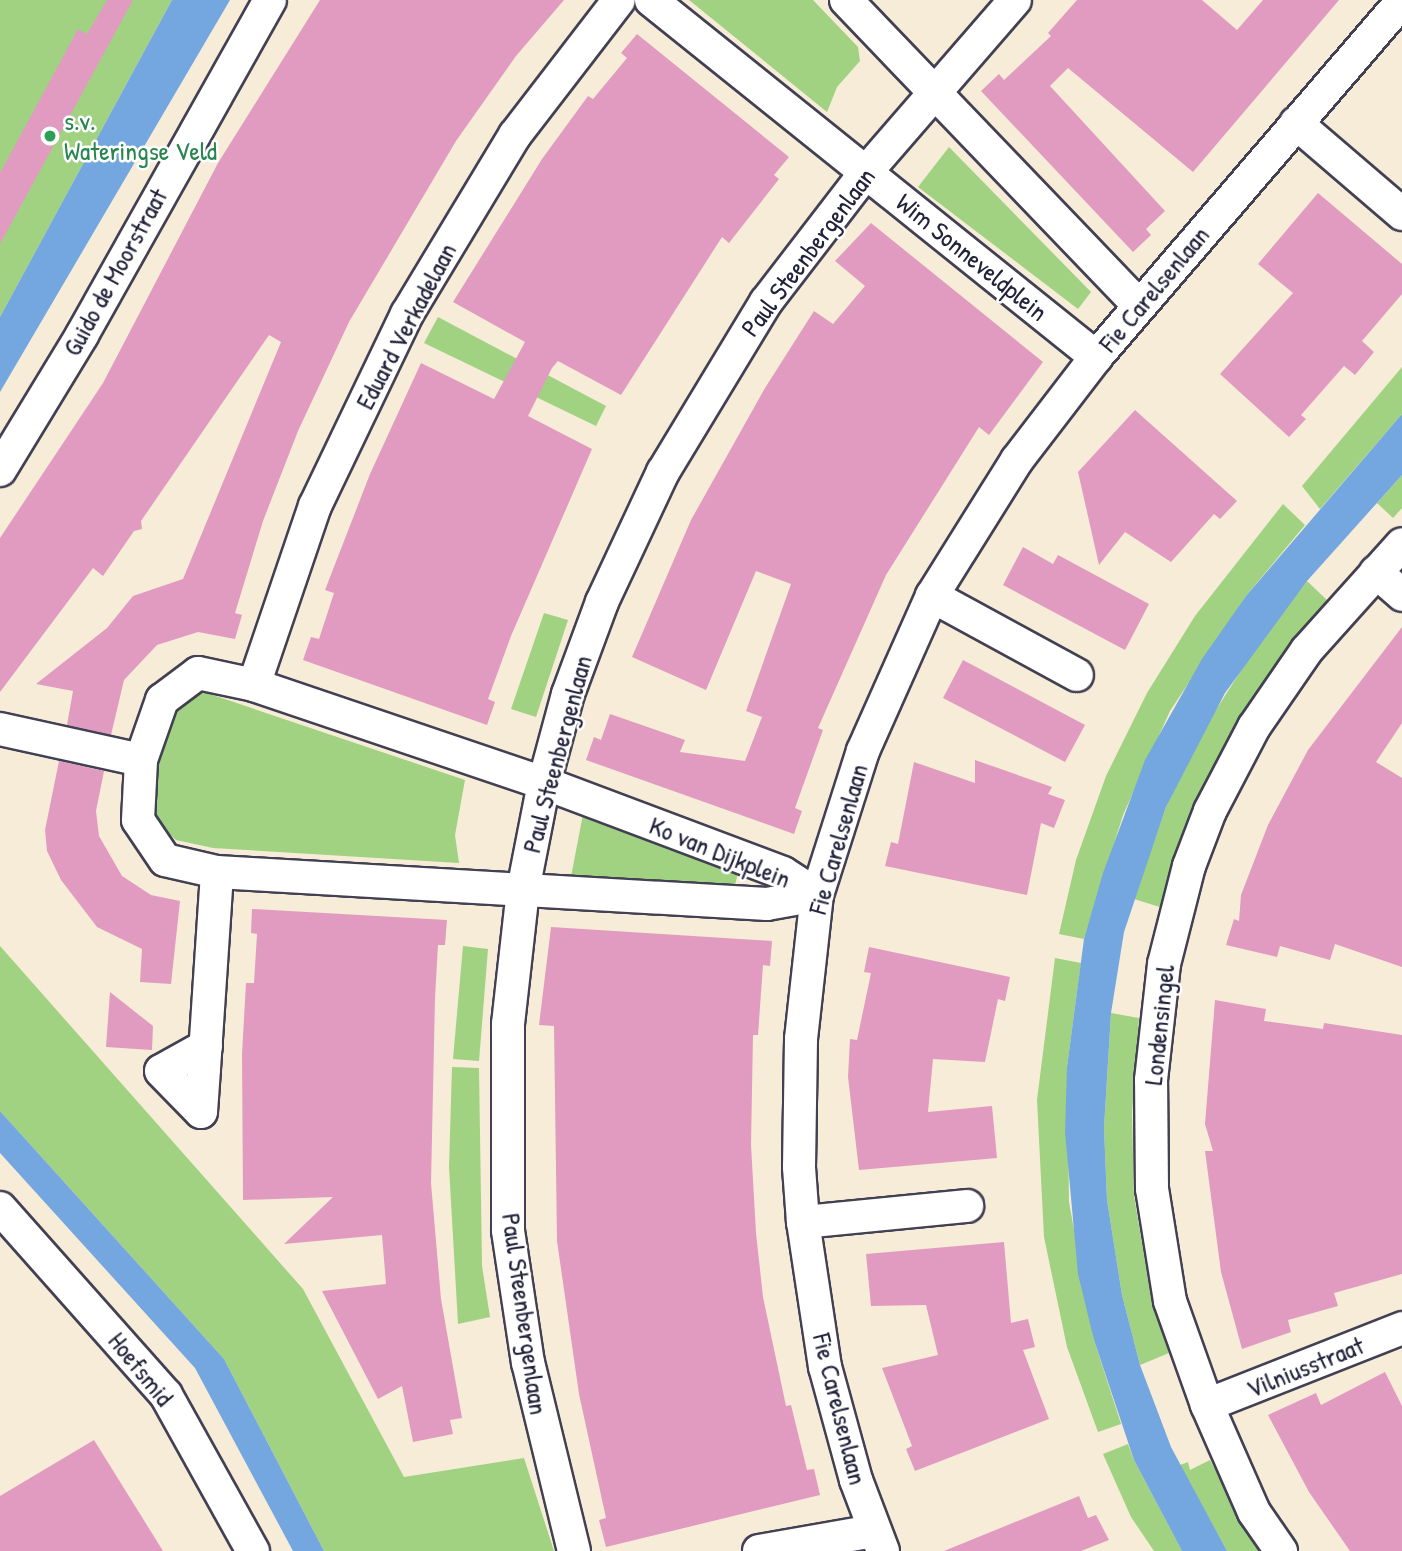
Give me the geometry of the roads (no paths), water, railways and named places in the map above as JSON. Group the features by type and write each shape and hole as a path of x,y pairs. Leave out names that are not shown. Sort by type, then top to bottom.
{"street":[{"name":"Guido de Moorstraat","path":"0,470 82,335 270,0"},
{"name":"Eduard Verkadelaan","path":"254,685 315,506 407,314 515,135 619,0"},
{"name":"Wim Sonneveldplein","path":"651,0 1096,357"},
{"path":"846,0 1139,306"},
{"name":"Paul Steenbergenlaan","path":"574,1551 528,1363 509,1230 508,1024 523,890 544,783 568,694 602,602 667,464 766,302 867,171 1015,0"},
{"name":"Fie Carelsenlaan","path":"870,1544 825,1367 803,1222 800,1056 817,895 863,751 932,596 1017,460 1096,357 1402,1"},
{"path":"1296,123 1402,214"},
{"name":"Londensingel","path":"1281,1551 1254,1512 1207,1405 1170,1301 1152,1189 1151,1080 1166,950 1189,866 1230,770 1281,685 1402,544"},
{"path":"1376,572 1402,596"},
{"path":"932,596 1077,675"},
{"name":"Ko van Dijkplein","path":"198,673 254,685 544,783 783,873 817,895 767,904 217,872 165,860 151,840 138,820 141,760 162,701 198,673"},
{"path":"0,730 141,760"},
{"path":"206,1046 217,872"},
{"path":"803,1222 967,1206"},
{"name":"Hoefsmid","path":"0,1208 166,1395 253,1551"},
{"name":"Vilniusstraat","path":"1207,1405 1402,1328"},
{"path":"759,1551 822,1536 870,1544"}],"water":[{"path":"172,0 230,0 0,392 0,317"},
{"path":"1402,414 1402,475 1307,581 1225,693 1166,807 1124,932 1111,1013 1104,1128 1107,1200 1122,1295 1140,1365 1171,1447 1227,1551 1182,1551 1134,1460 1094,1340 1078,1274 1065,1132 1067,1067 1084,939 1103,873 1145,760 1202,659 1246,596"},
{"path":"0,1111 224,1359 324,1551 293,1551 195,1368 0,1153"}],"place":[{"name":"s.v. Wateringse Veld","path":"50,136"}]}
